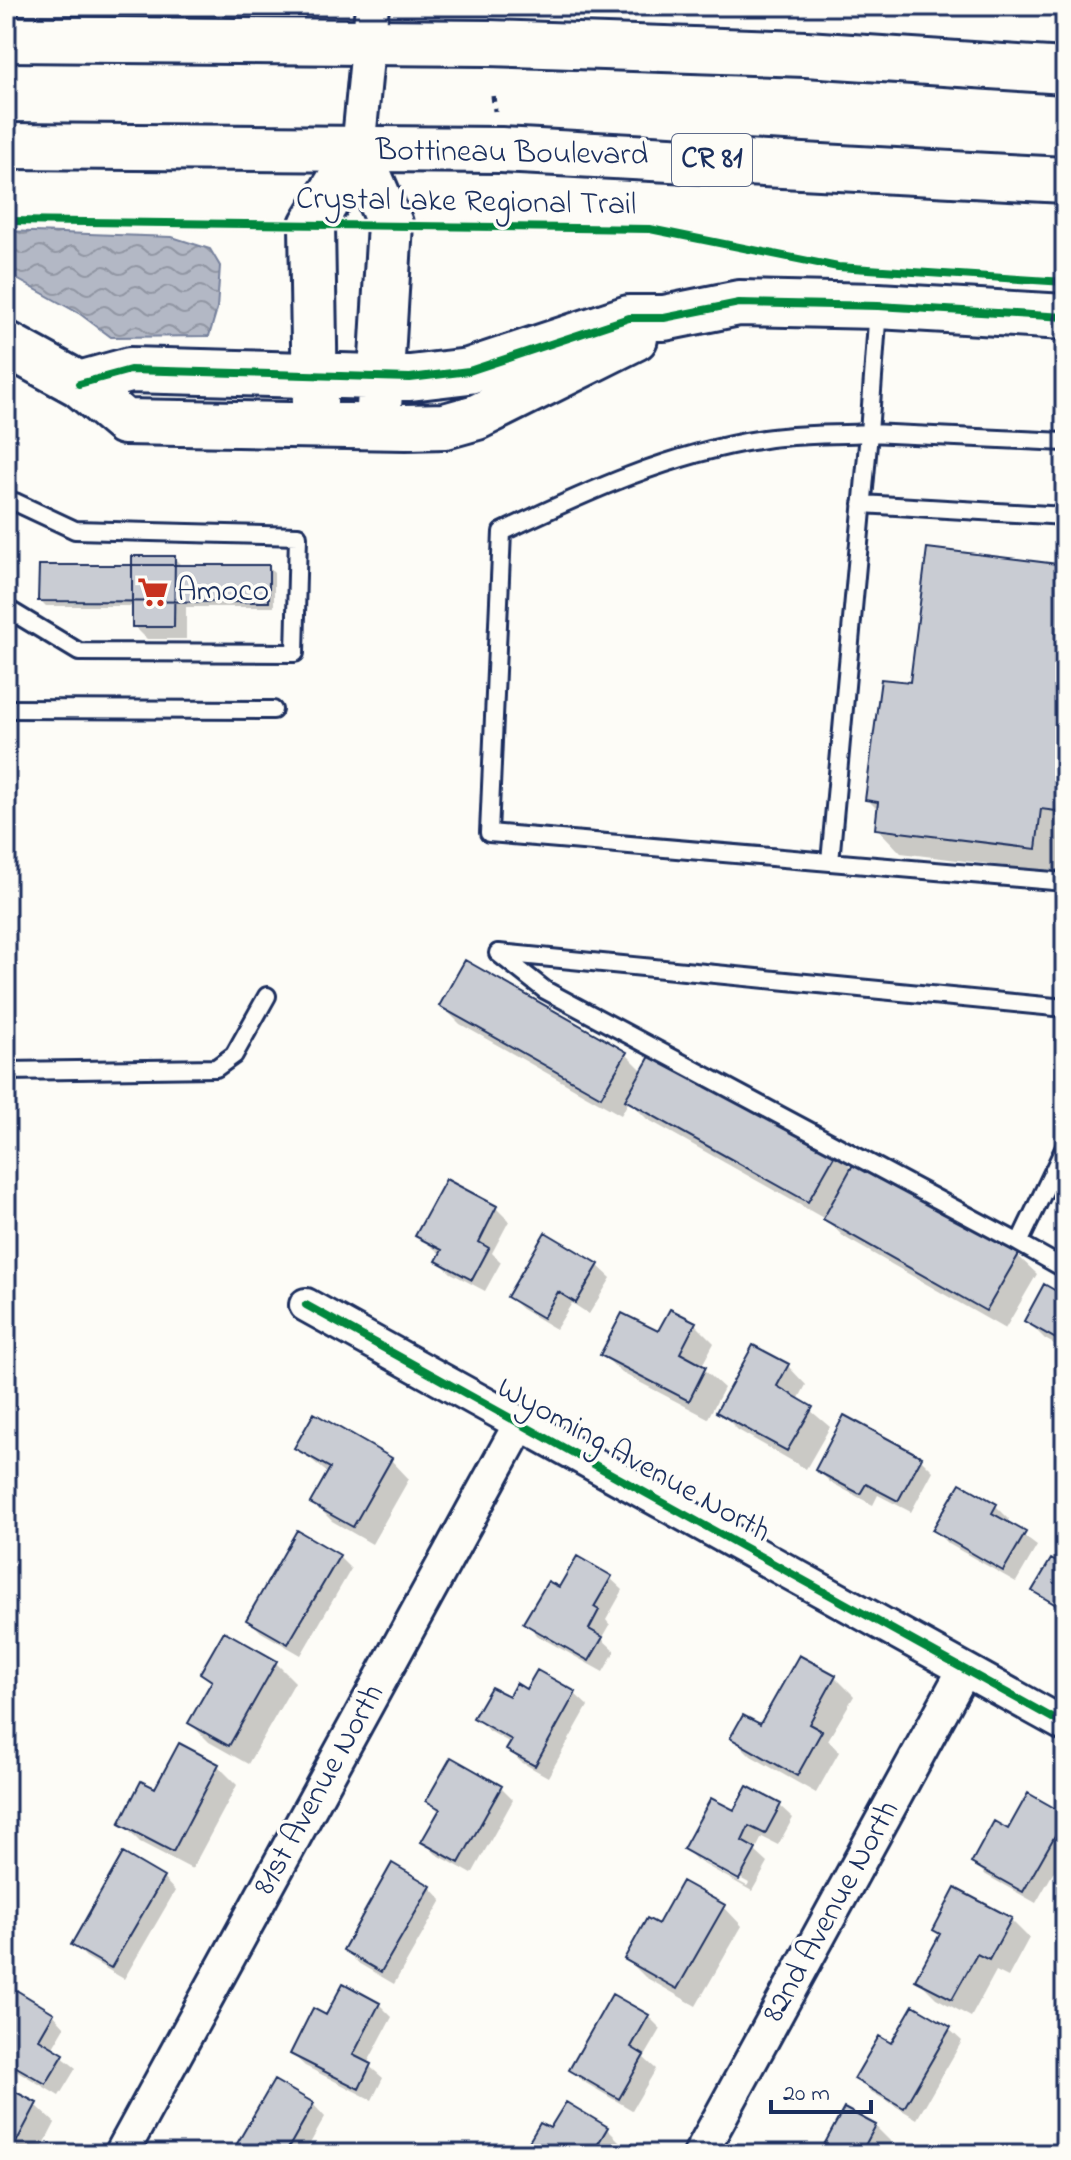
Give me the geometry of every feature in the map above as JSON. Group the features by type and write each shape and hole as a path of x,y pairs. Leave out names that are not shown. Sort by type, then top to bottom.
{"main road":[{"path":"6,39 371,23 1065,71"},
{"name":"Bottineau Boulevard","path":"6,146 501,150 1065,180"},
{"path":"316,426 312,225 358,150"},
{"path":"358,150 390,224 378,425"},
{"path":"79,384 130,370 383,379 469,371 629,318 664,318 739,303 878,306 1065,317"},
{"path":"6,344 79,384 124,422 445,426 477,417 633,340 664,318"}],"street":[{"path":"358,150 371,23"},
{"name":"Wyoming Avenue North","path":"306,1305 519,1426 1065,1725"},
{"name":"81st Avenue North","path":"121,2154 519,1426"},
{"name":"82nd Avenue North","path":"700,2154 964,1670"}],"lane":[{"path":"830,862 878,306"},
{"path":"1065,442 869,433 765,439 676,459 584,493 502,532 489,833 1065,882"},
{"path":"6,608 79,652 295,653 298,536 75,530 15,502"},
{"path":"862,504 1065,516"},
{"path":"6,709 273,710"},
{"path":"1065,1008 498,953 545,990 1065,1269"},
{"path":"6,1071 216,1068 234,1055 267,996"},
{"path":"1019,1243 1060,1169 1065,1147"}],"path":[{"path":"493,96 496,116"}],"water":[{"path":"6,231 172,237 210,249 220,266 217,309 209,336 111,337 80,314 6,273"}],"building":[{"path":"927,548 1065,565 1065,812 1041,809 1036,849 875,829 878,802 865,800 881,679 910,682"},
{"name":"Amoco","path":"132,556 175,556 174,627 132,627"},
{"name":"Amoco","path":"39,565 269,565 269,602 38,601"},
{"path":"465,960 627,1052 601,1097 439,1006"},
{"path":"654,1049 837,1151 808,1202 625,1100"},
{"path":"855,1161 1019,1254 986,1311 823,1219"},
{"path":"446,1179 497,1206 479,1242 489,1248 472,1280 436,1261 442,1250 415,1236"},
{"path":"545,1232 599,1264 576,1303 558,1292 543,1318 507,1297"},
{"path":"1044,1284 1065,1296 1065,1344 1024,1321"},
{"path":"670,1309 696,1322 680,1353 706,1367 689,1401 600,1355 622,1313 658,1331"},
{"path":"753,1345 789,1364 777,1386 813,1407 787,1451 716,1412"},
{"path":"314,1413 392,1458 353,1527 310,1503 330,1468 294,1448"},
{"path":"844,1415 922,1457 898,1501 866,1484 860,1494 815,1470"},
{"path":"960,1483 997,1504 992,1513 1026,1532 1003,1571 932,1530"},
{"path":"297,1530 340,1555 288,1644 246,1620"},
{"path":"1065,1551 1065,1610 1032,1591 1051,1559 1058,1563"},
{"path":"577,1556 612,1576 594,1607 599,1610 589,1629 603,1637 589,1661 523,1623 548,1581 559,1587"},
{"path":"224,1631 277,1661 229,1746 188,1723 212,1681 200,1673"},
{"path":"799,1655 836,1675 809,1724 822,1731 797,1776 730,1738 743,1715 760,1724"},
{"path":"537,1670 576,1692 535,1766 506,1750 512,1740 473,1718 491,1687 509,1696 516,1683 526,1689"},
{"path":"179,1743 219,1764 173,1852 119,1824 141,1781 155,1788"},
{"path":"451,1757 502,1786 459,1863 421,1842 440,1809 426,1801"},
{"path":"747,1786 781,1804 765,1834 749,1826 742,1841 756,1849 739,1880 683,1849 711,1798 734,1810"},
{"path":"1028,1793 1065,1814 1065,1818 1023,1892 971,1863 994,1821 1008,1829"},
{"path":"123,1853 164,1877 111,1968 71,1945"},
{"path":"392,1863 431,1886 381,1972 343,1950"},
{"path":"682,1881 725,1905 677,1989 624,1959 647,1918 658,1924"},
{"path":"955,1888 1012,1918 989,1960 977,1954 952,1999 915,1980 940,1934 933,1930"},
{"path":"343,1983 380,2003 353,2055 371,2064 359,2089 290,2054 313,2008 326,2015"},
{"path":"13,1988 54,2013 39,2039 64,2054 46,2084 6,2061 6,2000"},
{"path":"612,1994 649,2015 631,2047 644,2055 619,2099 569,2070"},
{"path":"913,2005 951,2027 904,2108 854,2079 879,2036 891,2043"},
{"path":"274,2080 314,2103 285,2154 231,2154"},
{"path":"6,2087 37,2103 10,2154 6,2154"},
{"path":"566,2102 608,2127 592,2154 523,2152 540,2123 550,2128"},
{"path":"844,2108 876,2125 862,2151 868,2154 819,2154"}],"cycle path":[{"name":"Crystal Lake Regional Trail","path":"6,221 650,229 838,267 1065,282"},
{"path":"79,384 130,370 410,378 469,371 629,318 664,318 739,303 878,306 1065,317"},
{"path":"306,1305 1065,1725"}],"place":[{"name":"Amoco","path":"153,592"}]}
